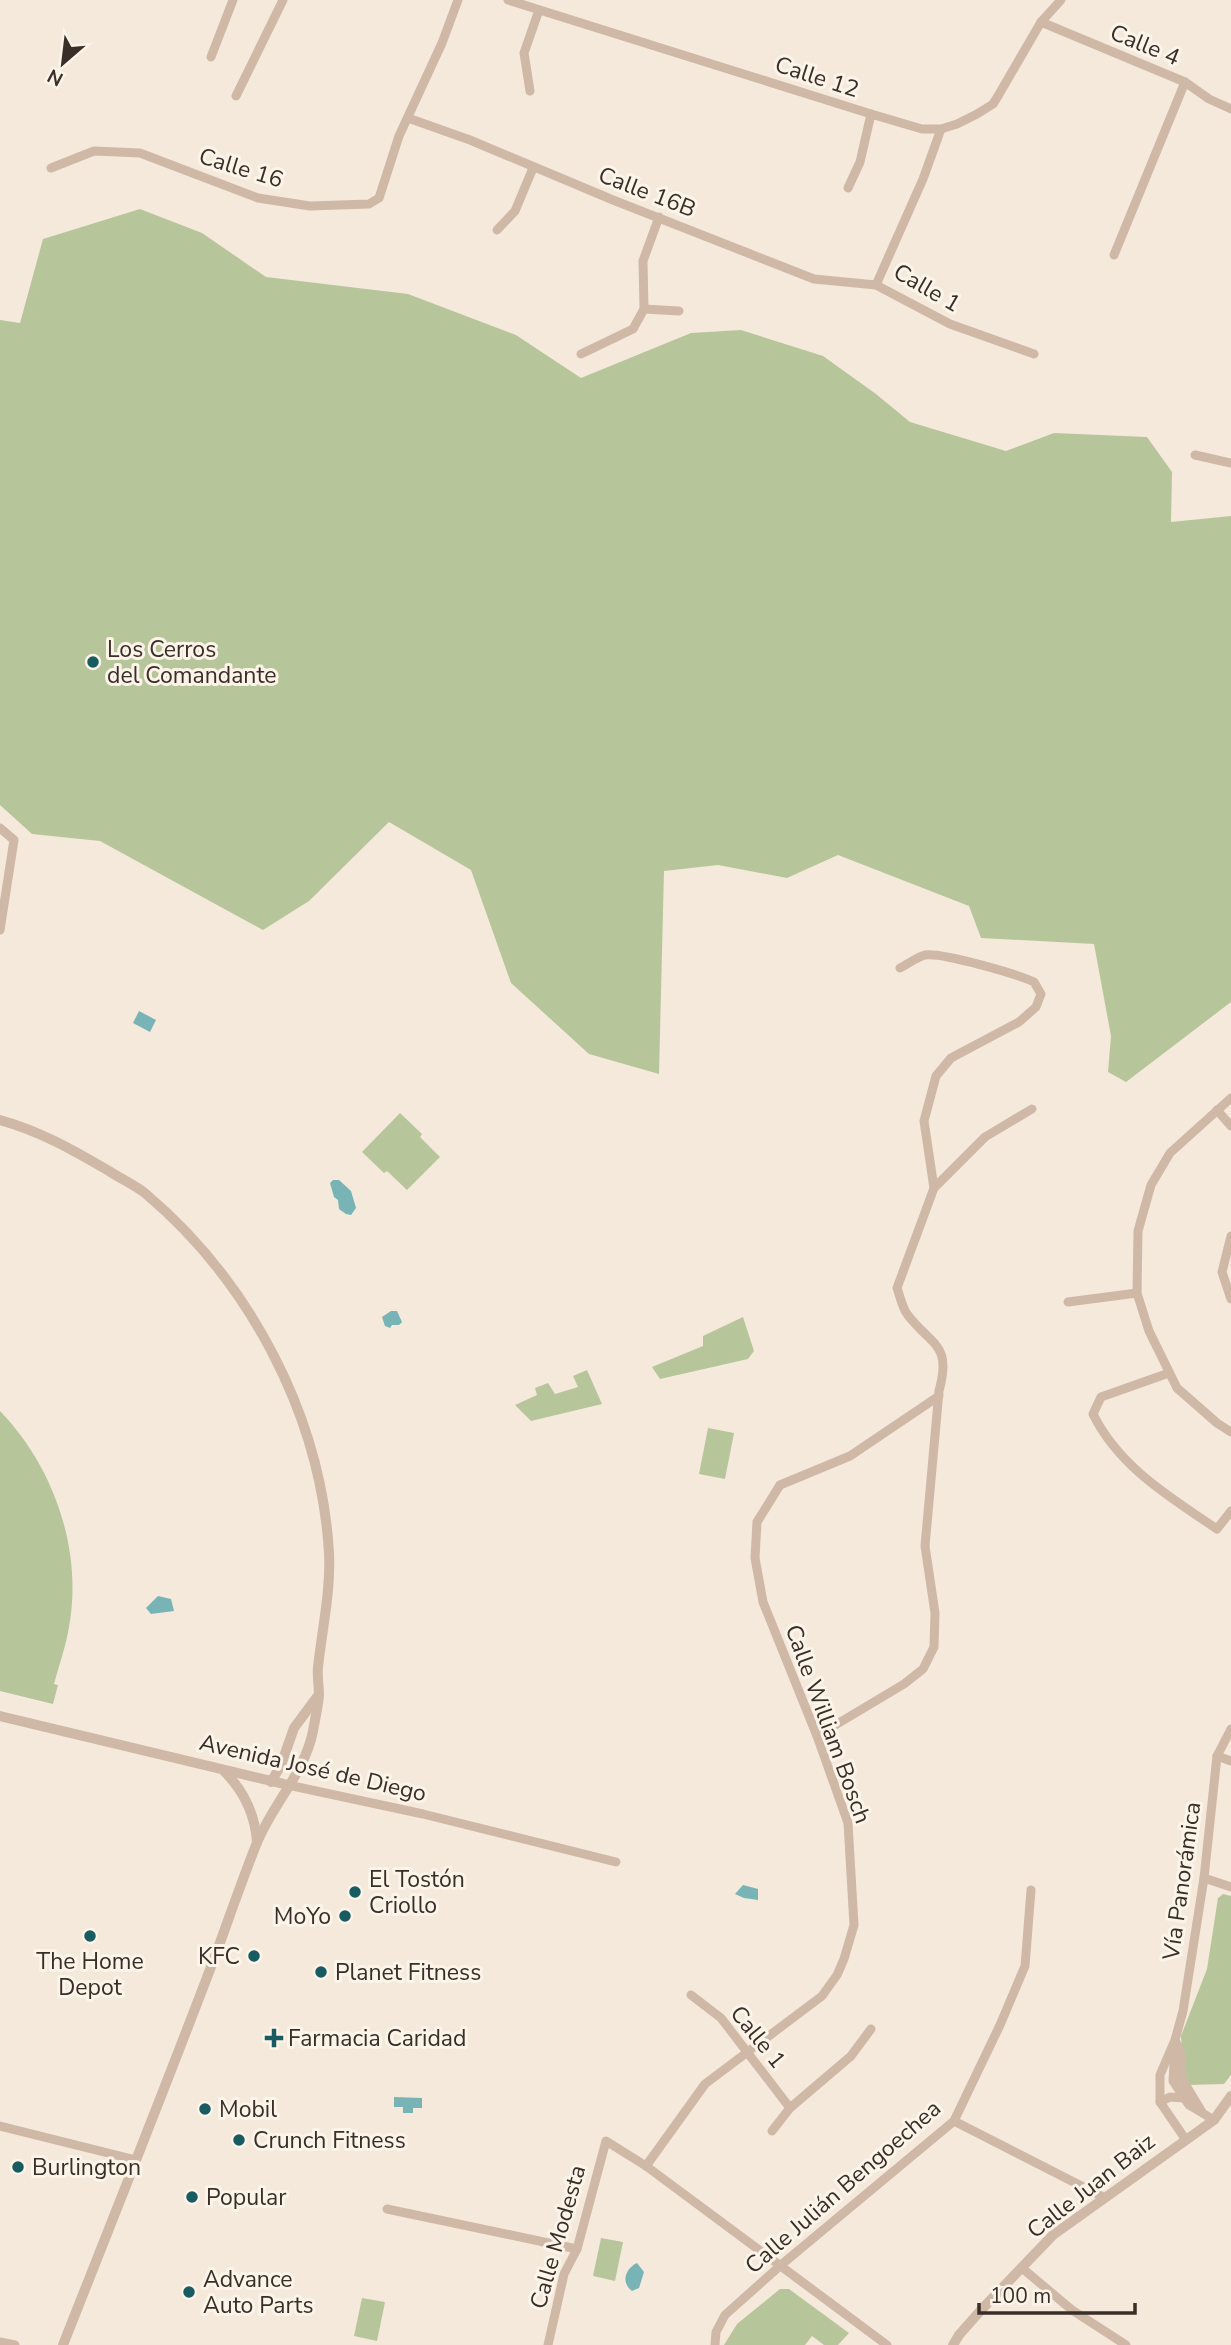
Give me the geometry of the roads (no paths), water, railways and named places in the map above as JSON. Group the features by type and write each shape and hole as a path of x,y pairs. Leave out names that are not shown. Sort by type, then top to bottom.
{"street":[{"path":"211,57 233,0"},
{"path":"236,96 283,0"},
{"name":"Calle 16","path":"51,168 94,150 140,153 258,198 310,206 369,204 379,198 408,118 458,0"},
{"name":"Calle 12","path":"508,0 871,114 922,129 941,130"},
{"path":"941,130 992,104 1041,22 1061,0"},
{"path":"530,91 524,53 539,10"},
{"name":"Calle 4","path":"1041,22 1185,82 1209,99 1231,109"},
{"path":"1114,255 1185,82"},
{"path":"848,188 860,162 871,114"},
{"name":"Calle 16B","path":"408,118 470,140 533,168 814,279 876,285"},
{"name":"Calle 1","path":"941,130 923,179 876,285 950,324 1034,354"},
{"path":"497,230 515,211 533,168"},
{"path":"581,354 633,329 644,309 643,261 659,217"},
{"path":"644,309 679,311"},
{"path":"1195,455 1231,463"},
{"path":"0,828 14,841 0,930"},
{"path":"900,968 926,955 956,959 1018,975 1034,982 1041,994 1036,1007 1019,1022 951,1058 936,1076 924,1121 934,1188"},
{"path":"1231,1098 1170,1153 1151,1185 1139,1231 1137,1293 1149,1331 1177,1388 1231,1432"},
{"path":"817,1736 904,1684 923,1669 934,1647 935,1614 925,1546 939,1396 945,1370 942,1351 906,1312 897,1288 934,1188 985,1138 1032,1109"},
{"path":"1217,1110 1231,1126"},
{"path":"0,1120 52,1139 144,1192 217,1266 246,1307 274,1355 314,1457 323,1500 329,1556 317,1673 319,1694 313,1735 299,1768 257,1842 63,2345"},
{"path":"1231,1236 1222,1272 1231,1299"},
{"path":"1068,1302 1137,1293"},
{"path":"1169,1373 1101,1397 1093,1413 1116,1448 1151,1485 1217,1529 1231,1511"},
{"name":"Calle William Bosch","path":"646,2166 705,2084 822,1996 837,1975 844,1959 853,1925 848,1823 817,1736 763,1602 755,1558 757,1522 780,1485 850,1456 939,1396"},
{"path":"271,1782 281,1765 294,1728 319,1694"},
{"name":"Avenida José de Diego","path":"0,1716 616,1862"},
{"name":"Vía Panorámica","path":"1160,2102 1160,2075 1175,2040 1183,2011 1204,1878 1217,1756 1231,1728"},
{"path":"1217,1756 1231,1761"},
{"path":"224,1771 246,1801 255,1825 257,1842"},
{"path":"1204,1878 1231,1887"},
{"name":"Calle Julián Bengoechea","path":"715,2345 716,2332 725,2315 954,2121 1025,1966 1031,1890"},
{"name":"Calle 1","path":"691,1995 721,2018 790,2108"},
{"path":"772,2131 790,2108 851,2056 871,2029"},
{"name":"Vía Panorámica","path":"1175,2040 1173,2081 1184,2098"},
{"name":"Vía Panorámica","path":"1175,2040 1181,2053 1181,2077 1203,2114"},
{"name":"Calle Juan Baiz","path":"953,2345 973,2319 1053,2235 1214,2120 1231,2096"},
{"path":"1186,2140 1160,2102 1170,2097 1184,2098 1189,2105 1214,2120"},
{"path":"954,2121 1105,2198"},
{"path":"0,2126 136,2160"},
{"name":"Calle Modesta","path":"548,2345 564,2274 577,2249 606,2141 646,2166"},
{"path":"646,2166 887,2345"},
{"path":"387,2209 577,2249"},
{"path":"1023,2268 1072,2310 1125,2345"},
{"path":"0,2342 15,2345"}],"water":[{"path":"139,1011 156,1020 150,1032 133,1023"},
{"path":"339,1180 351,1191 356,1208 351,1215 339,1209 330,1183"},
{"path":"391,1311 397,1311 402,1322 390,1328 385,1326 382,1317"},
{"path":"158,1596 171,1599 174,1611 151,1614 146,1608"},
{"path":"743,1885 758,1889 758,1900 735,1894"},
{"path":"394,2097 422,2098 422,2108 413,2108 413,2113 403,2113 403,2107 394,2107"},
{"path":"637,2263 644,2272 639,2288 632,2291 625,2280 630,2268"}],"place":[{"name":"Los Cerros del Comandante","path":"93,662"},
{"name":"El Tostón Criollo","path":"355,1892"},
{"name":"MoYo","path":"345,1916"},
{"name":"The Home Depot","path":"90,1936"},
{"name":"KFC","path":"254,1956"},
{"name":"Planet Fitness","path":"321,1972"},
{"name":"Farmacia Caridad","path":"274,2038"},
{"name":"Mobil","path":"205,2109"},
{"name":"Crunch Fitness","path":"239,2140"},
{"name":"Burlington","path":"18,2167"},
{"name":"Popular","path":"192,2197"},
{"name":"Advance Auto Parts","path":"189,2292"}]}
